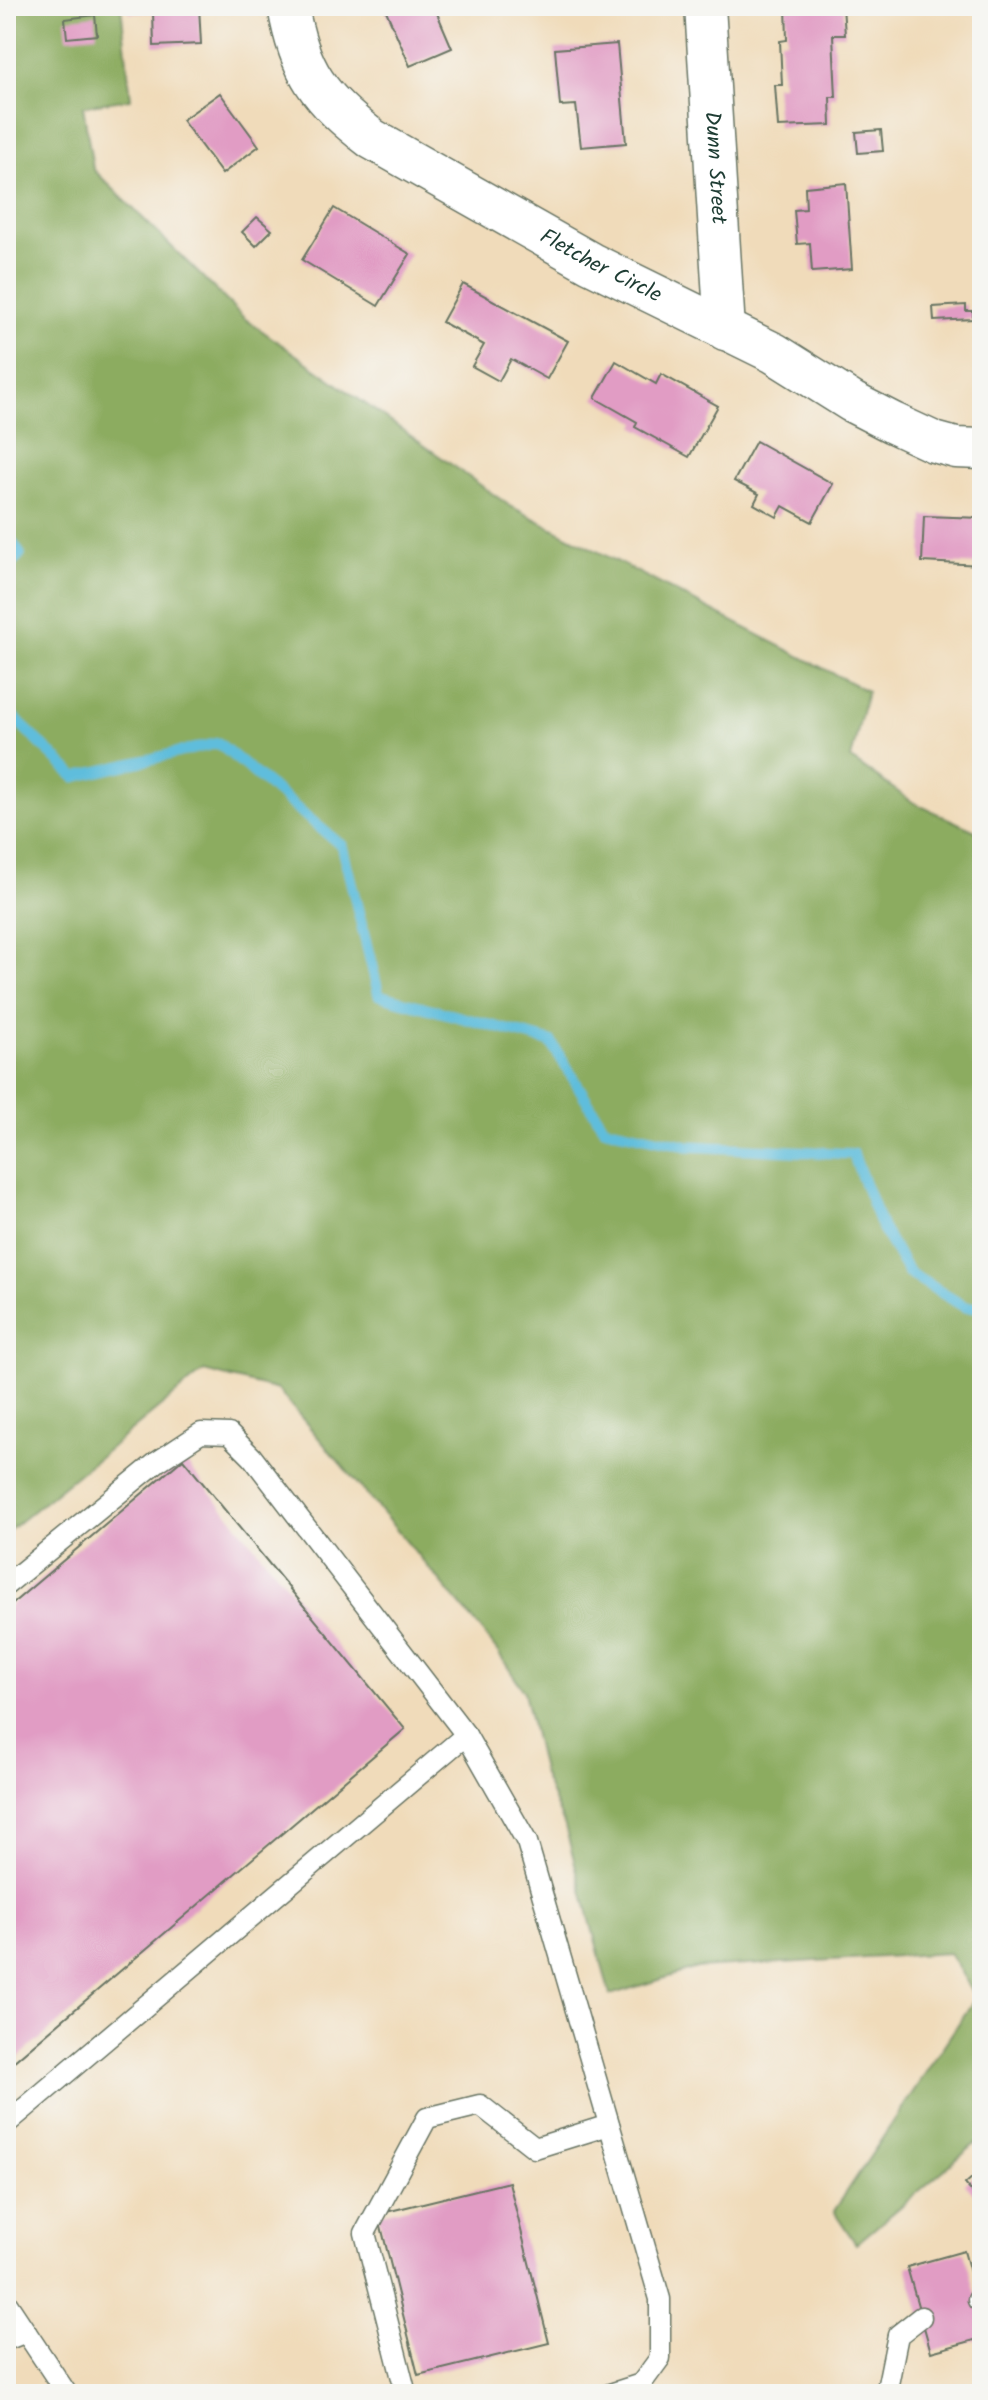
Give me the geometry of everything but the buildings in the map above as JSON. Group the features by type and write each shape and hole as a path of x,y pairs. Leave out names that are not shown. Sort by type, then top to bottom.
{"street":[{"name":"Fletcher Circle","path":"288,6 302,62 312,80 342,116 372,139 591,263 774,353 852,402 924,438 956,448 982,449"},
{"name":"Dunn Street","path":"705,6 725,330"}],"lane":[{"path":"6,1585 157,1462 201,1433 229,1434 252,1457 466,1735 527,1842 660,2299 660,2358 641,2384 610,2394"},
{"path":"6,2124 466,1735"},
{"path":"406,2394 365,2233 427,2118 480,2105 535,2148 609,2125"},
{"path":"6,2302 67,2394"},
{"path":"886,2394 898,2335 921,2317"},
{"path":"6,2340 26,2332"}],"green space":[{"path":"6,6 121,6 131,99 83,106 93,169 244,318 510,506 867,691 851,759 914,803 982,834 982,2138 856,2244 834,2211 976,1997 949,1953 697,1968 610,1995 565,1826 543,1775 524,1692 479,1627 278,1390 204,1371 6,1533"}],"waterway":[{"path":"6,533 20,554 6,570"},
{"path":"6,710 75,777 218,743 342,846 379,995 551,1042 604,1128 688,1146 853,1154 882,1228 909,1273 965,1307 982,1308"}]}
